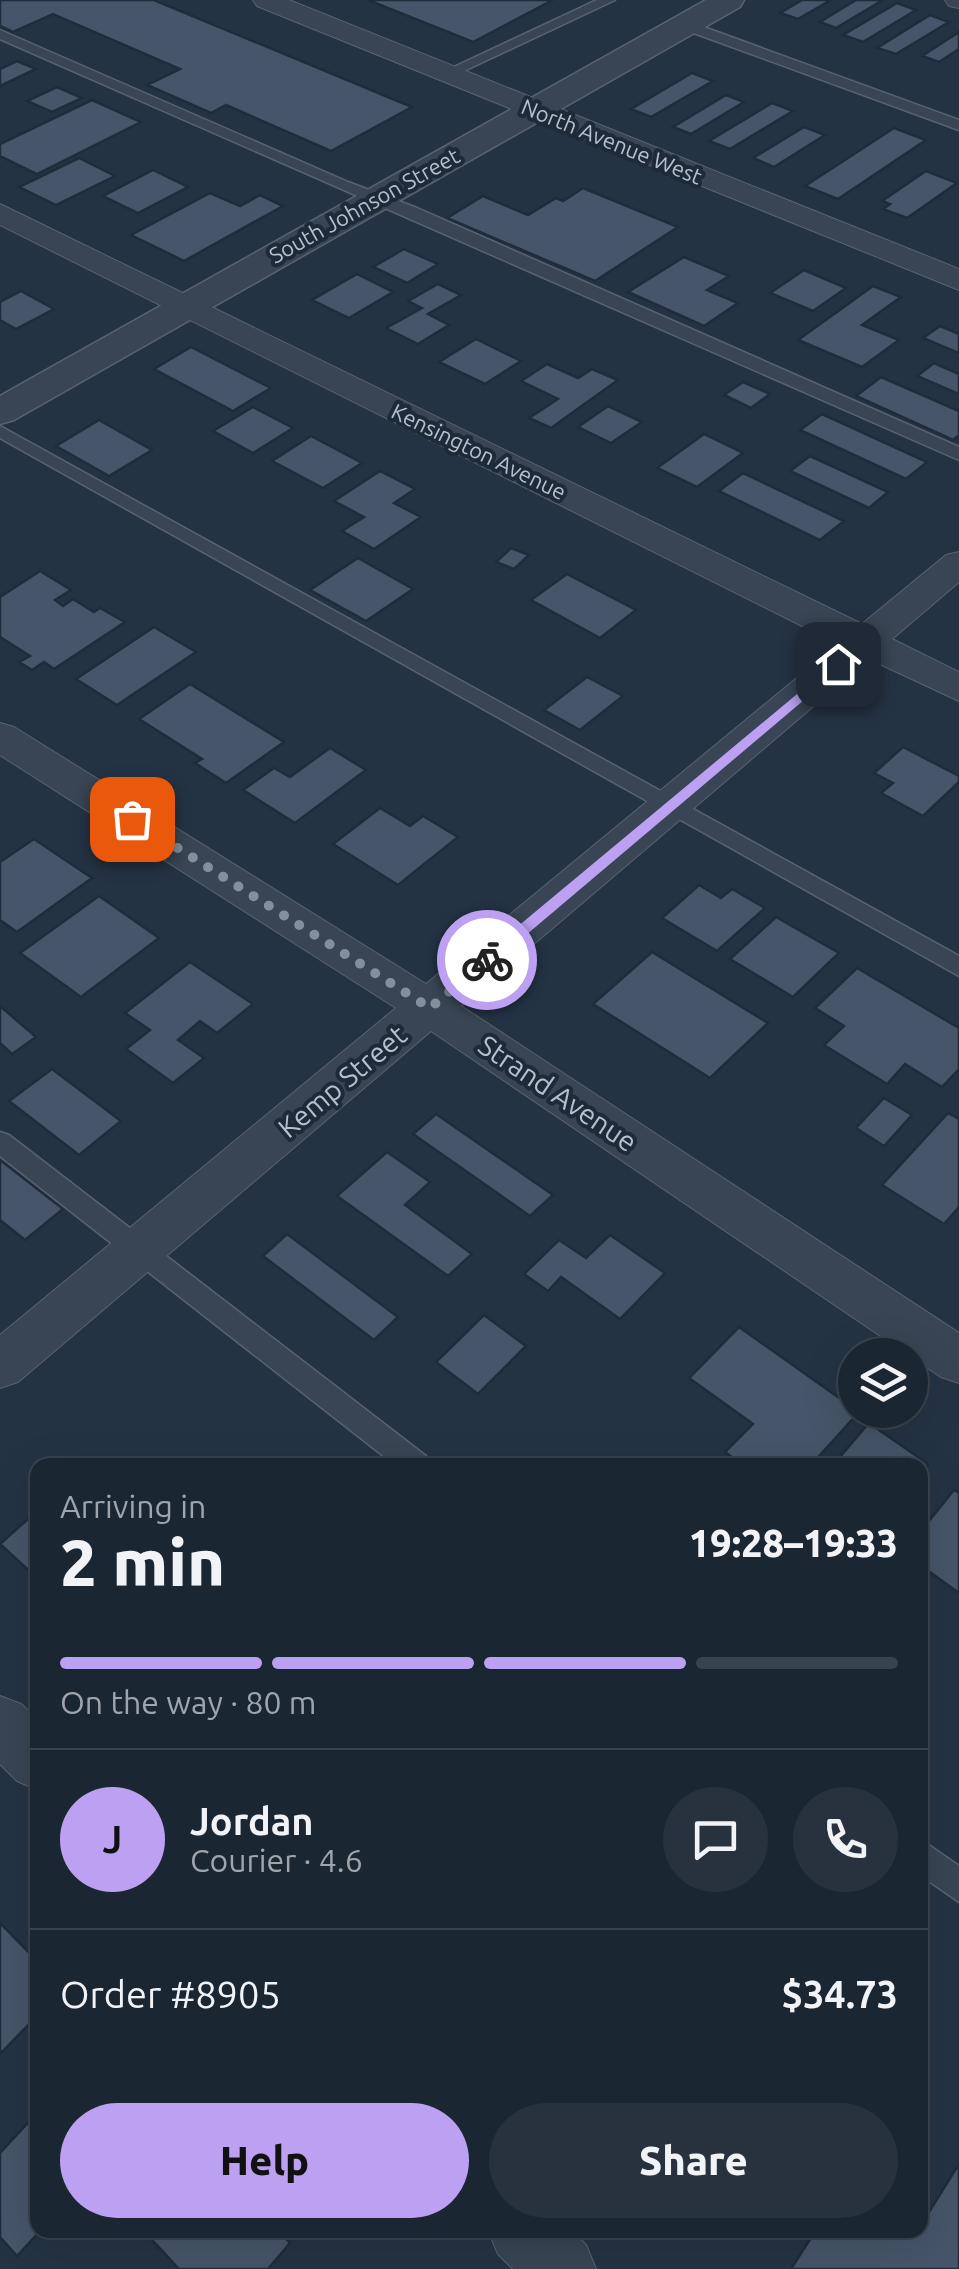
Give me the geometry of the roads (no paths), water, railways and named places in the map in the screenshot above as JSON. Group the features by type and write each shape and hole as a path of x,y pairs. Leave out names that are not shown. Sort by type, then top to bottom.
{"street":[{"name":"North Avenue West","path":"266,0 959,280"},
{"name":"South Johnson Street","path":"0,412 729,0"},
{"name":"Kensington Avenue","path":"0,214 959,688"},
{"name":"Kemp Street","path":"0,1366 959,563"},
{"name":"Strand Avenue","path":"0,736 430,1008 959,1361"},
{"path":"0,1724 30,1752"},
{"path":"530,2238 562,2269"}],"lane":[{"path":"446,74 608,0"},
{"path":"685,26 959,125"},
{"path":"0,34 342,185 378,196 959,454"},
{"path":"0,430 959,967"},
{"path":"0,1142 407,1458"},
{"path":"928,1862 959,1886"}]}
